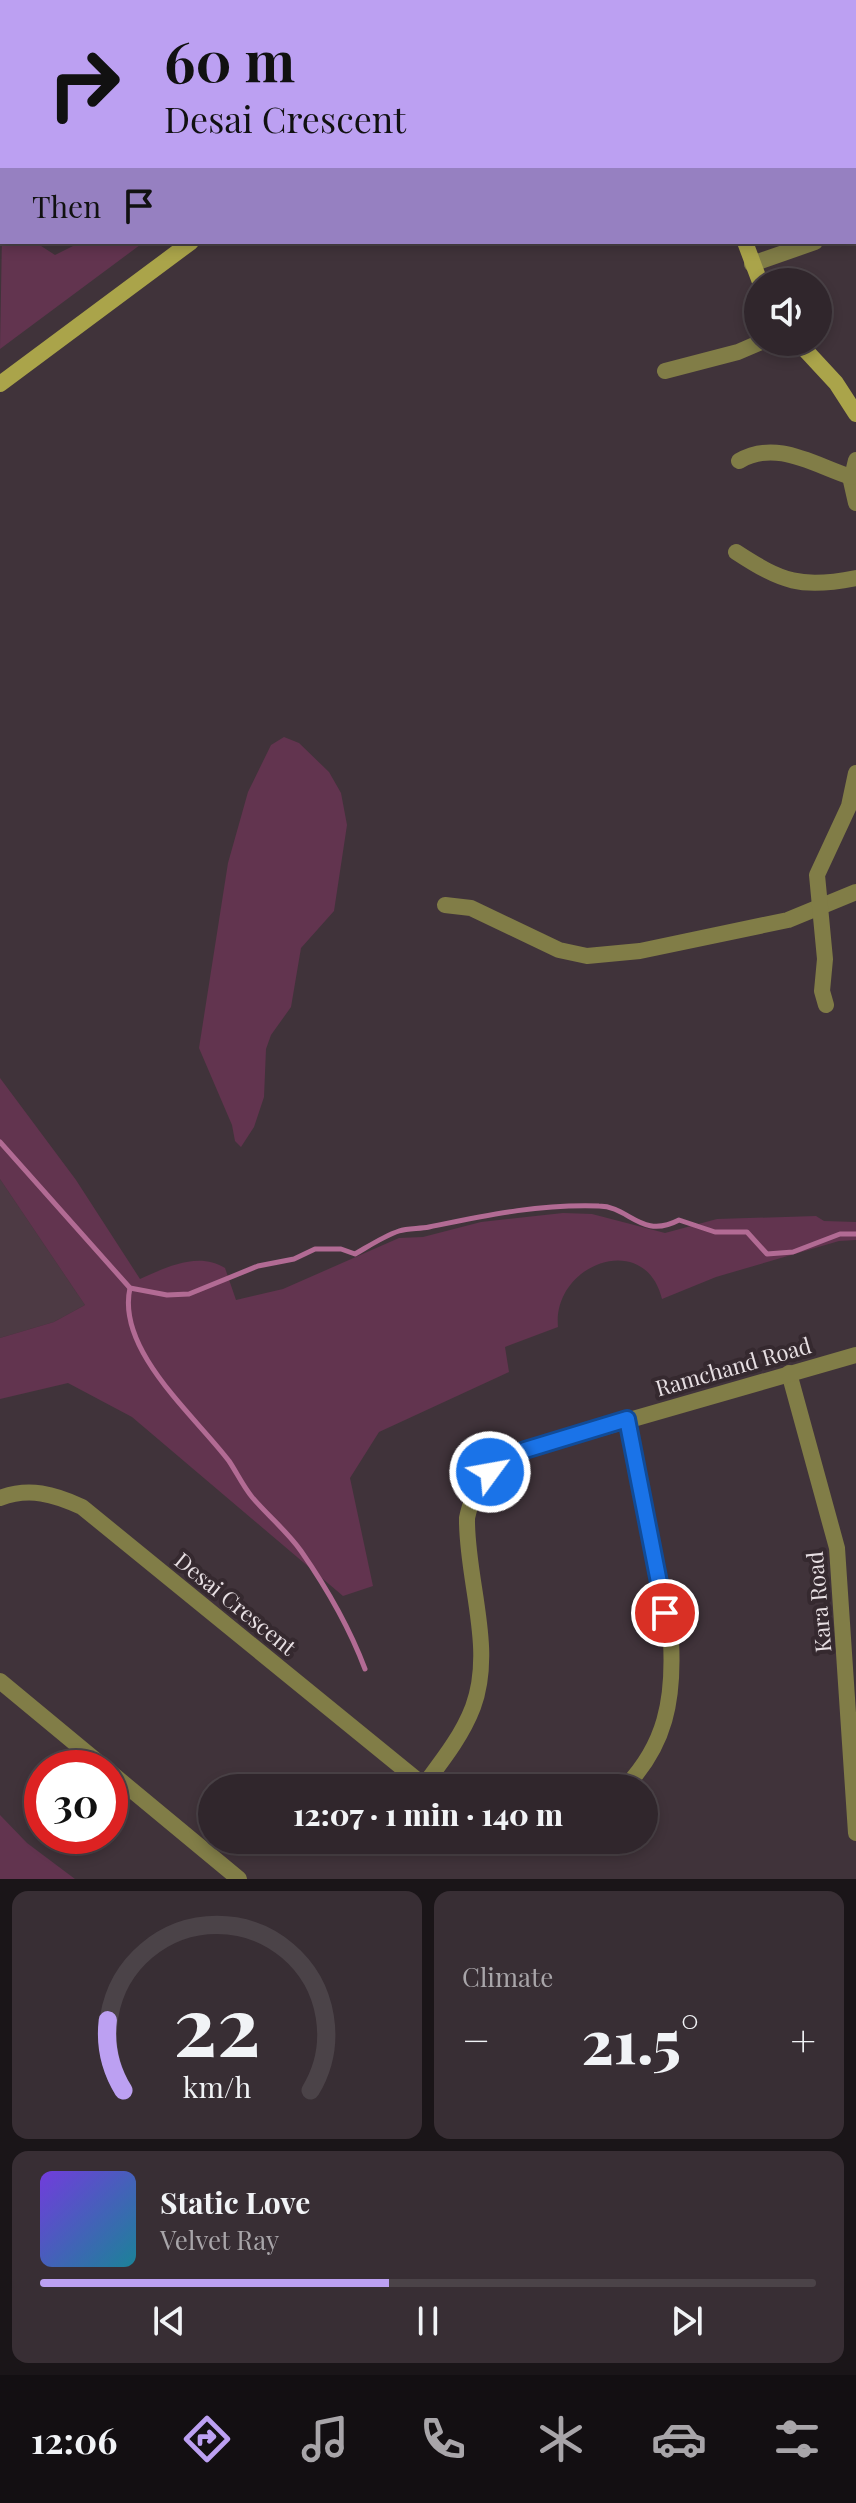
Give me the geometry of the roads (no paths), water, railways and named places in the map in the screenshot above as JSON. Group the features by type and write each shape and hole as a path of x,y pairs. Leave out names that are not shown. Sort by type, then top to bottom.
{"street":[{"path":"0,384 188,244"},
{"path":"746,244 754,268"},
{"path":"752,264 809,244"},
{"path":"665,371 744,349"},
{"path":"811,356 836,383 856,414"},
{"path":"739,461 758,451 781,452 851,477"},
{"path":"856,460 851,477 856,503"},
{"path":"736,552 785,580 804,585 856,578"},
{"path":"826,1005 821,978 825,959 817,875 849,806 856,773"},
{"path":"445,905 471,908 559,950 587,956 640,951 788,920 856,892"},
{"name":"Ramchand Road","path":"434,1774 462,1729 479,1684 480,1652 467,1518 475,1489 490,1472 525,1450 856,1355"},
{"name":"Kara Road","path":"789,1373 837,1548 856,1833"},
{"path":"627,1419 671,1641 672,1671 671,1699 663,1731 653,1753 636,1774"},
{"name":"Desai Crescent","path":"0,1498 23,1493 49,1494 90,1513 410,1774"},
{"path":"837,1548 856,1547"},
{"path":"0,1681 83,1750"},
{"path":"128,1787 239,1879"}],"waterway":[{"path":"0,1142 130,1288 167,1295 189,1294 258,1266 294,1259 315,1249 341,1249 355,1254 402,1230 534,1209 609,1207 655,1226 679,1220 715,1232 747,1232 767,1254 793,1252 840,1234 856,1234"},
{"path":"130,1288 129,1311 135,1335 146,1358 179,1403 229,1461 252,1497 301,1551 337,1608 365,1669"}]}
